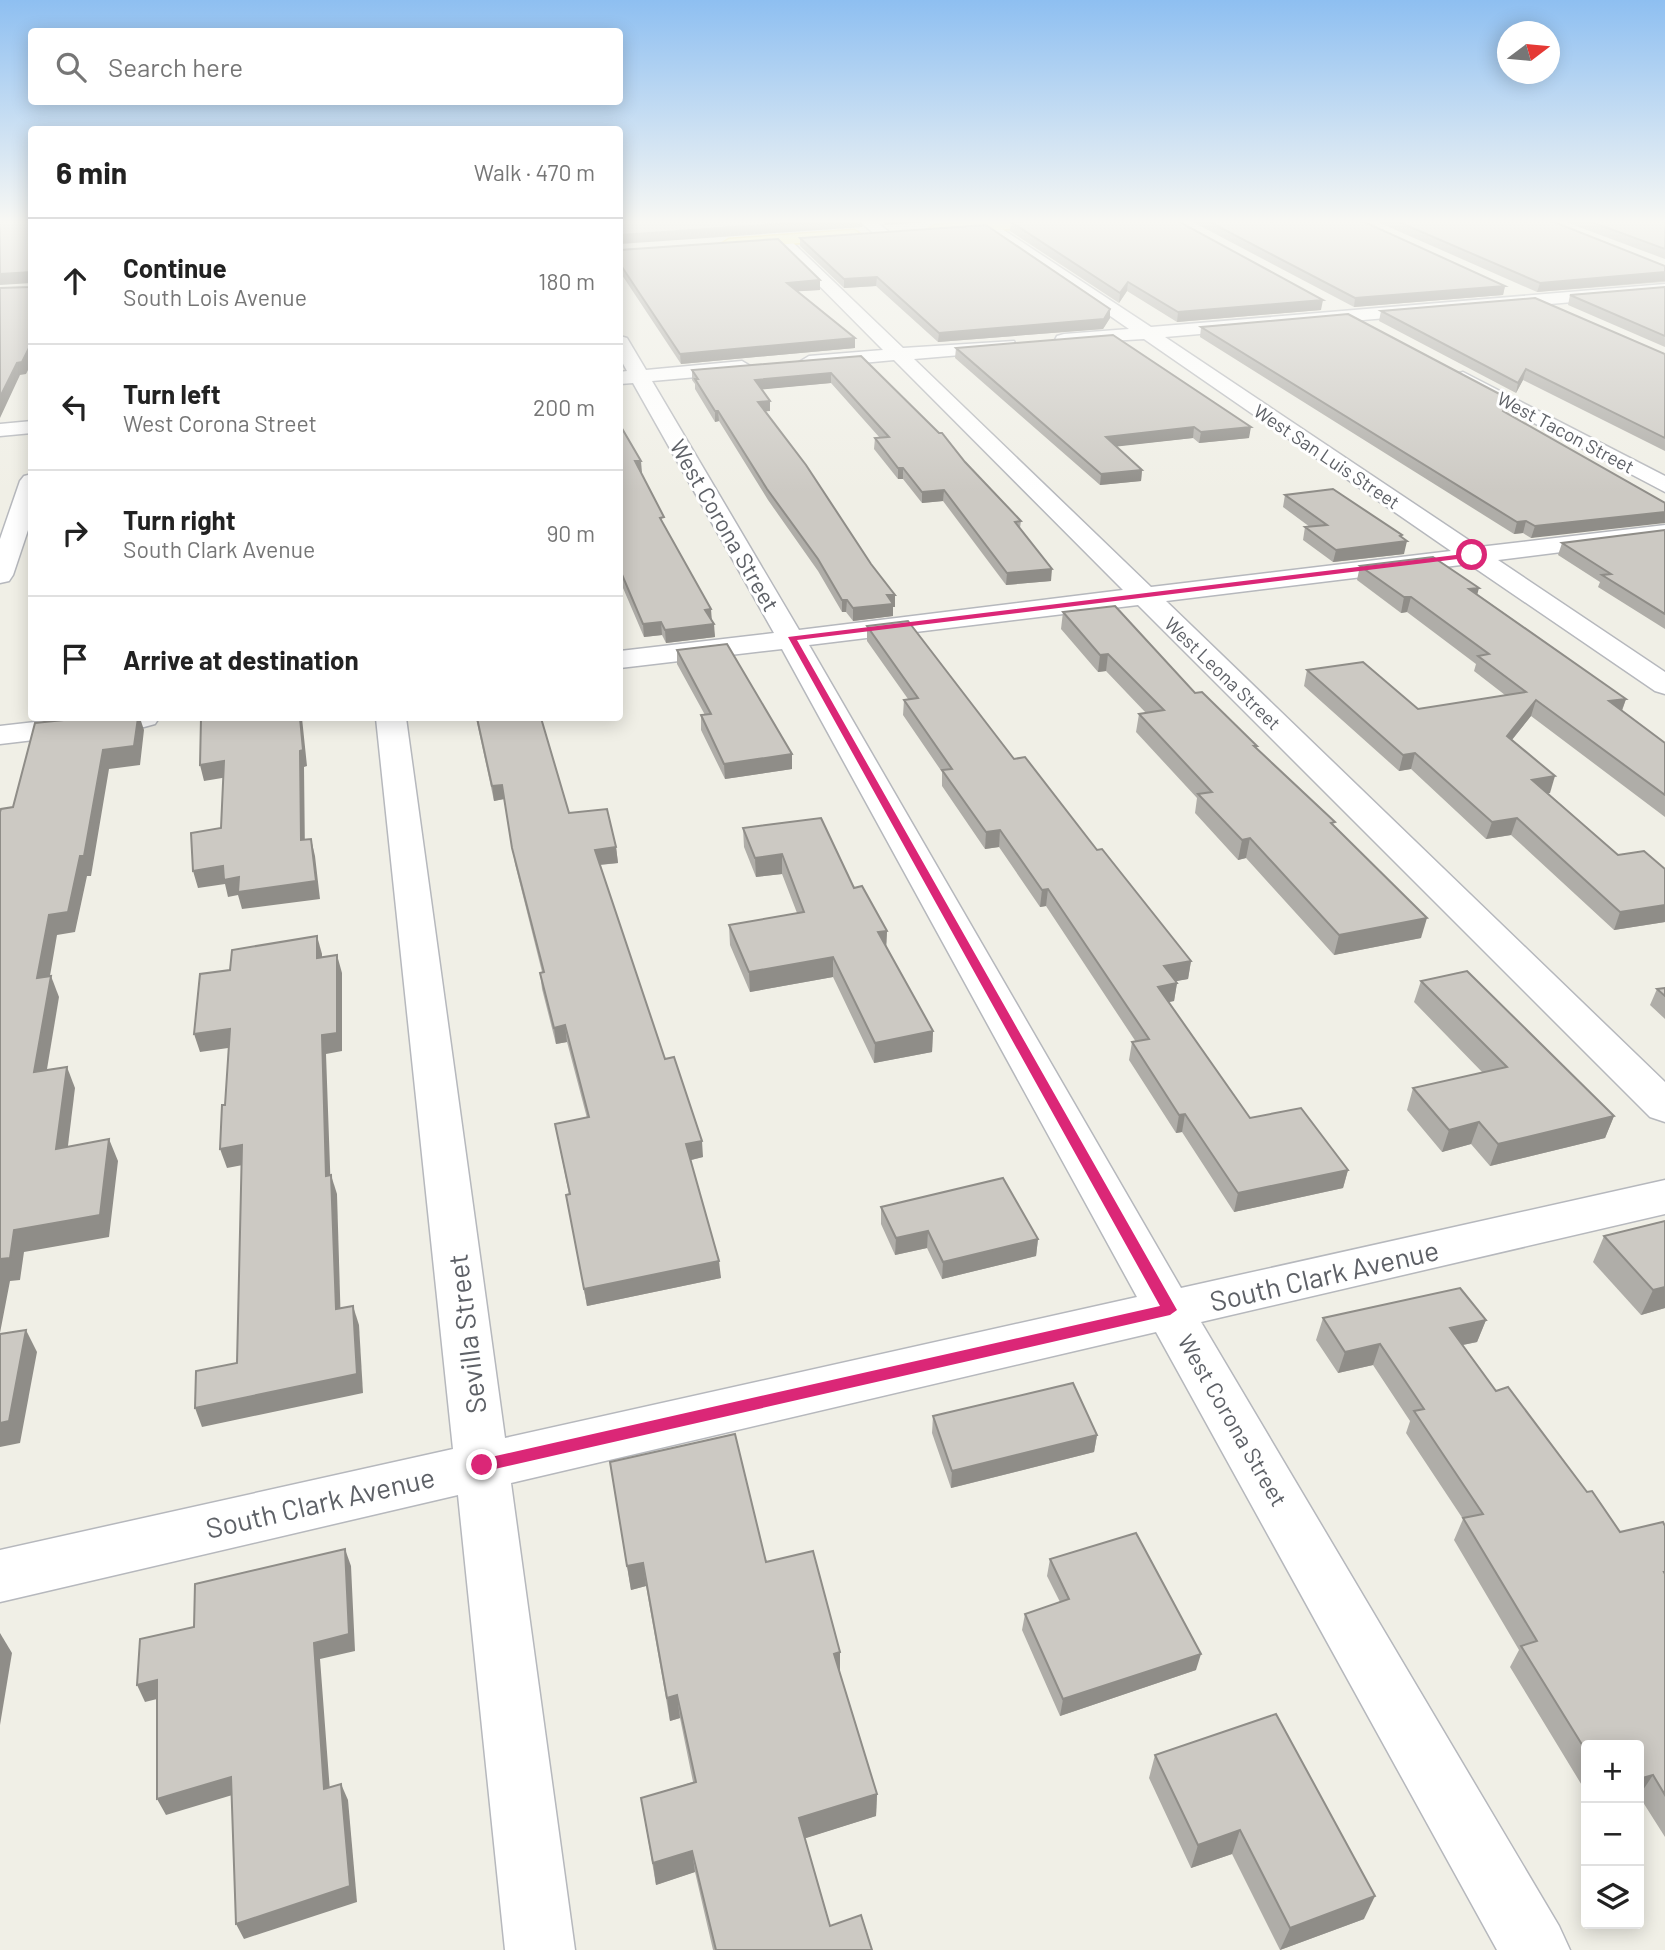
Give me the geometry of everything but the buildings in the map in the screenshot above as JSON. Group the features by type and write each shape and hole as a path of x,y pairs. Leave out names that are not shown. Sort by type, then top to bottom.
{"street":[{"name":"West Leona Street","path":"854,311 1665,1107"},
{"name":"West San Luis Street","path":"1114,311 1665,685"},
{"path":"1337,311 1382,335"},
{"path":"1050,341 1396,311"},
{"path":"1559,311 1570,316"},
{"path":"789,363 1022,344"},
{"path":"626,365 762,366"},
{"name":"West Corona Street","path":"626,365 791,639 1535,1950"},
{"name":"West Tacon Street","path":"1443,368 1665,485"},
{"path":"0,429 28,427"},
{"path":"0,575 28,493"},
{"path":"623,660 1665,532"},
{"path":"0,735 119,721"},
{"name":"Sevilla Street","path":"391,721 540,1950"},
{"name":"South Clark Avenue","path":"0,1576 1665,1197"}],"route":[{"path":"482,1465 1170,1310 791,639 1472,555"}]}
